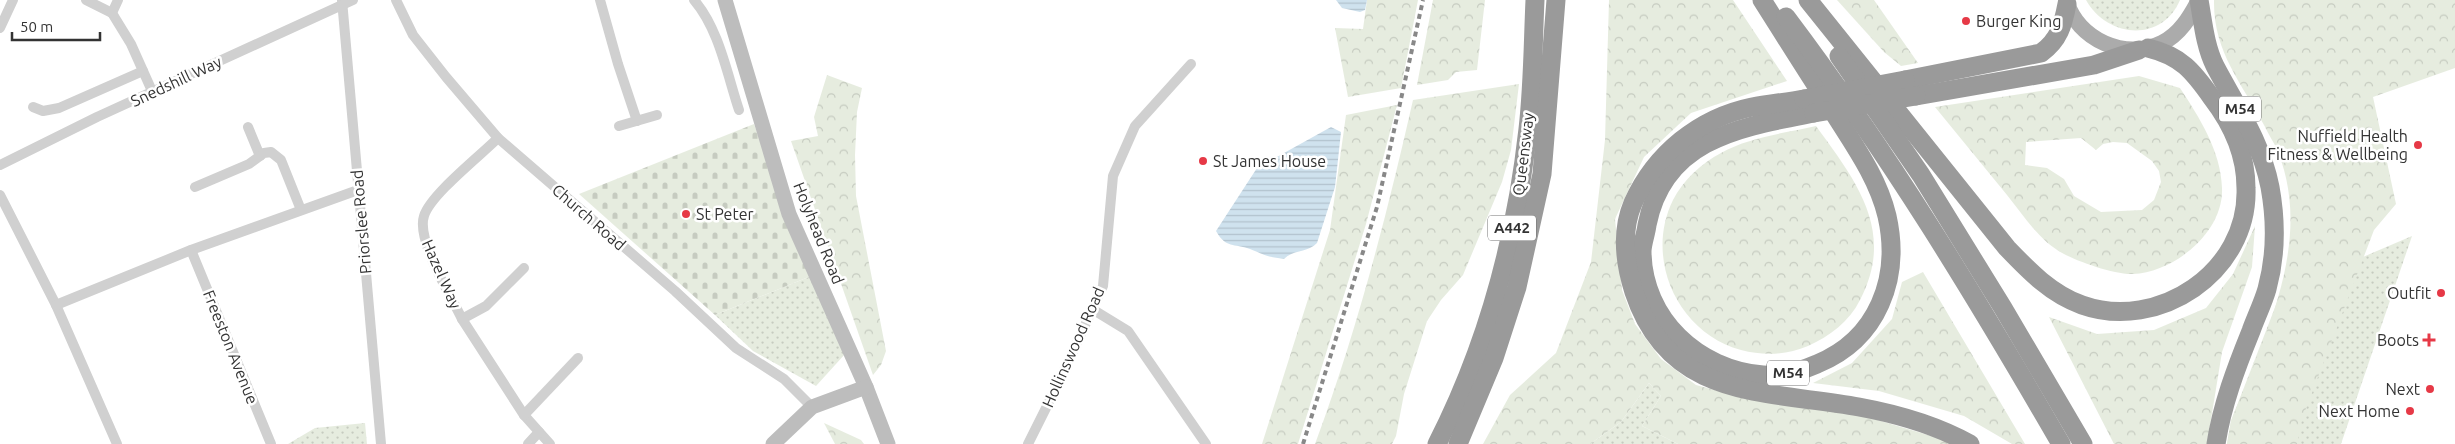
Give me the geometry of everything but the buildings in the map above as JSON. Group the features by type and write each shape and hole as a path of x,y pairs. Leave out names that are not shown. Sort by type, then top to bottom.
{"highway":[{"name":"Queensway","path":"1437,444 1478,351 1498,289 1520,192 1528,127 1535,0"},
{"name":"Queensway","path":"1458,444 1494,358 1514,296 1536,202 1542,174 1556,0"},
{"name":"M54","path":"1762,0 1874,179 1887,214 1892,249 1890,275 1879,309 1860,337 1830,359 1801,371 1765,376 1731,370 1684,344 1656,310 1646,282 1642,251 1650,208 1666,179 1689,154 1712,139 1743,127 1809,106 1905,80 2041,53 2051,45 2060,33 2067,2"},
{"path":"1773,0 1816,56 1903,184 1985,312 2061,444"},
{"path":"1800,0 1921,174 2083,444"},
{"name":"M54","path":"1808,0 2007,248 2036,278 2053,291 2081,305 2105,311 2129,313 2157,307 2191,292 2221,264 2233,244 2244,213 2247,190 2244,165 2235,137 2223,112 2190,69 2177,58 2144,49 2094,65 1916,96 1809,106 1750,108 1716,118 1690,132 1671,148 1647,178 1633,204 1625,247 1631,281 1641,312 1660,342 1690,369 1711,380 1769,395 1858,407 1898,415 1958,437 1970,444"},
{"name":"M54","path":"2199,0 2206,43 2215,66 2259,147 2270,187 2274,220 2274,255 2267,289 2229,390 2216,444"}],"main road":[{"name":"Holyhead Road","path":"725,0 789,214 866,387 888,444"},
{"path":"2067,2 2084,29 2099,41 2124,50 2144,49 2162,43 2174,35 2190,17 2199,0"},
{"path":"773,444 812,407 866,387"}],"street":[{"path":"0,28 13,0"},
{"path":"86,0 112,13 131,44 152,92"},
{"path":"112,13 118,0"},
{"name":"Snedshill Way","path":"0,165 152,92 353,0"},
{"name":"Church Road","path":"396,0 413,35 498,138 675,291 736,348 784,379 812,407"},
{"path":"600,0 618,64 637,121"},
{"path":"694,0 704,12 712,30 739,110"},
{"name":"Priorslee Road","path":"343,3 381,444"},
{"name":"Hollinswood Road","path":"1028,444 1103,286 1113,176 1135,126 1191,64"},
{"path":"33,107 44,111 59,108 143,71"},
{"path":"619,126 656,115"},
{"path":"248,127 260,156"},
{"name":"Hazel Way","path":"498,138 436,197 424,216 424,238 462,319 524,415 550,444"},
{"path":"195,187 249,164 260,156 271,152 281,160 301,210"},
{"path":"56,305 191,250 358,190"},
{"path":"0,196 56,305 117,444"},
{"name":"Freeston Avenue","path":"191,250 271,444"},
{"name":"Hazel Way","path":"462,319 486,306 524,268"},
{"path":"1092,310 1128,331 1206,444"},
{"path":"524,415 578,358"},
{"path":"528,444 539,432"}],"green space":[{"path":"1367,0 1418,0 1401,88 1348,97 1335,28 1363,29"},
{"path":"1433,0 1485,0 1477,70 1456,72 1448,80 1417,85"},
{"path":"1609,0 1733,0 1787,81 1691,113 1644,157 1615,219 1622,290 1635,324 1661,359 1696,385 1737,396 1864,416 1945,440 1952,444 1678,444 1642,426 1661,396 1649,383 1621,422 1590,444 1483,444 1510,395 1556,353 1591,262 1605,140"},
{"path":"1837,0 1874,0 1918,63 1901,66 1884,52"},
{"path":"2086,0 2180,0 2172,14 2161,23 2148,29 2134,30 2120,28 2107,22 2095,13"},
{"path":"2214,0 2455,0 2455,68 2373,97 2396,204 2374,230 2302,419 2297,444 2227,444 2231,421 2270,323 2280,289 2288,255 2290,221 2288,186 2278,152 2223,51 2215,18"},
{"path":"827,75 862,88 857,112 856,196 886,351 881,365 873,375 791,141 818,136 814,117"},
{"path":"2139,76 2180,88 2208,135 2218,161 2222,188 2215,220 2194,247 2180,258 2149,272 2126,274 2079,261 2055,249 2040,236 1935,107","holes":["2081,138 2096,150 2103,144 2113,142 2127,143 2152,161 2159,171 2161,182 2154,200 2142,210 2101,212 2074,196 2064,179 2047,168 2025,165 2026,142"]},
{"path":"1519,84 1511,150 1502,182 1463,275 1441,300 1427,321 1404,394 1396,436 1392,444 1315,444 1344,360 1370,274 1413,100"},
{"path":"1397,105 1366,224 1298,444 1262,444 1330,230 1346,115"},
{"path":"754,124 811,276 715,315 579,194"},
{"path":"1816,126 1845,167 1857,187 1866,208 1872,229 1874,251 1870,275 1856,308 1845,322 1824,338 1800,349 1783,353 1767,354 1741,350 1719,341 1700,328 1684,311 1672,291 1665,269 1663,246 1665,223 1673,200 1682,186 1700,167 1714,157 1755,139"},
{"path":"2255,226 2252,267 2222,352 2207,444 2114,444 2049,317 2097,334 2154,330 2206,308 2233,274"},
{"path":"2412,236 2341,444 2227,444 2231,421 2281,292"},
{"path":"1923,272 2025,444 2012,444 1964,416 1879,391 1813,383 1852,363 1892,319 1902,282"},
{"path":"811,276 845,354 816,386 753,351 715,315"},
{"path":"1649,383 1661,396 1642,426 1678,444 1590,444 1621,422"},
{"path":"365,423 367,444 288,444 315,428"},
{"path":"824,423 861,440 864,444 835,444"}],"water":[{"path":"1336,0 1367,0 1365,10 1360,12 1342,8"},
{"path":"1331,127 1341,132 1335,187 1317,243 1284,259 1266,256 1223,241 1216,231 1257,168"}],"railway":[{"path":"1303,444 1377,207 1423,0"}],"place":[{"name":"Burger King","path":"1966,21"},
{"name":"Nuffield Health Fitness & Wellbeing","path":"2418,145"},
{"name":"St James House","path":"1203,161"},
{"name":"St Peter","path":"686,214"},
{"name":"Outfit","path":"2441,293"},
{"name":"Boots","path":"2429,340"},
{"name":"Next","path":"2430,389"},
{"name":"Next Home","path":"2410,411"}]}
